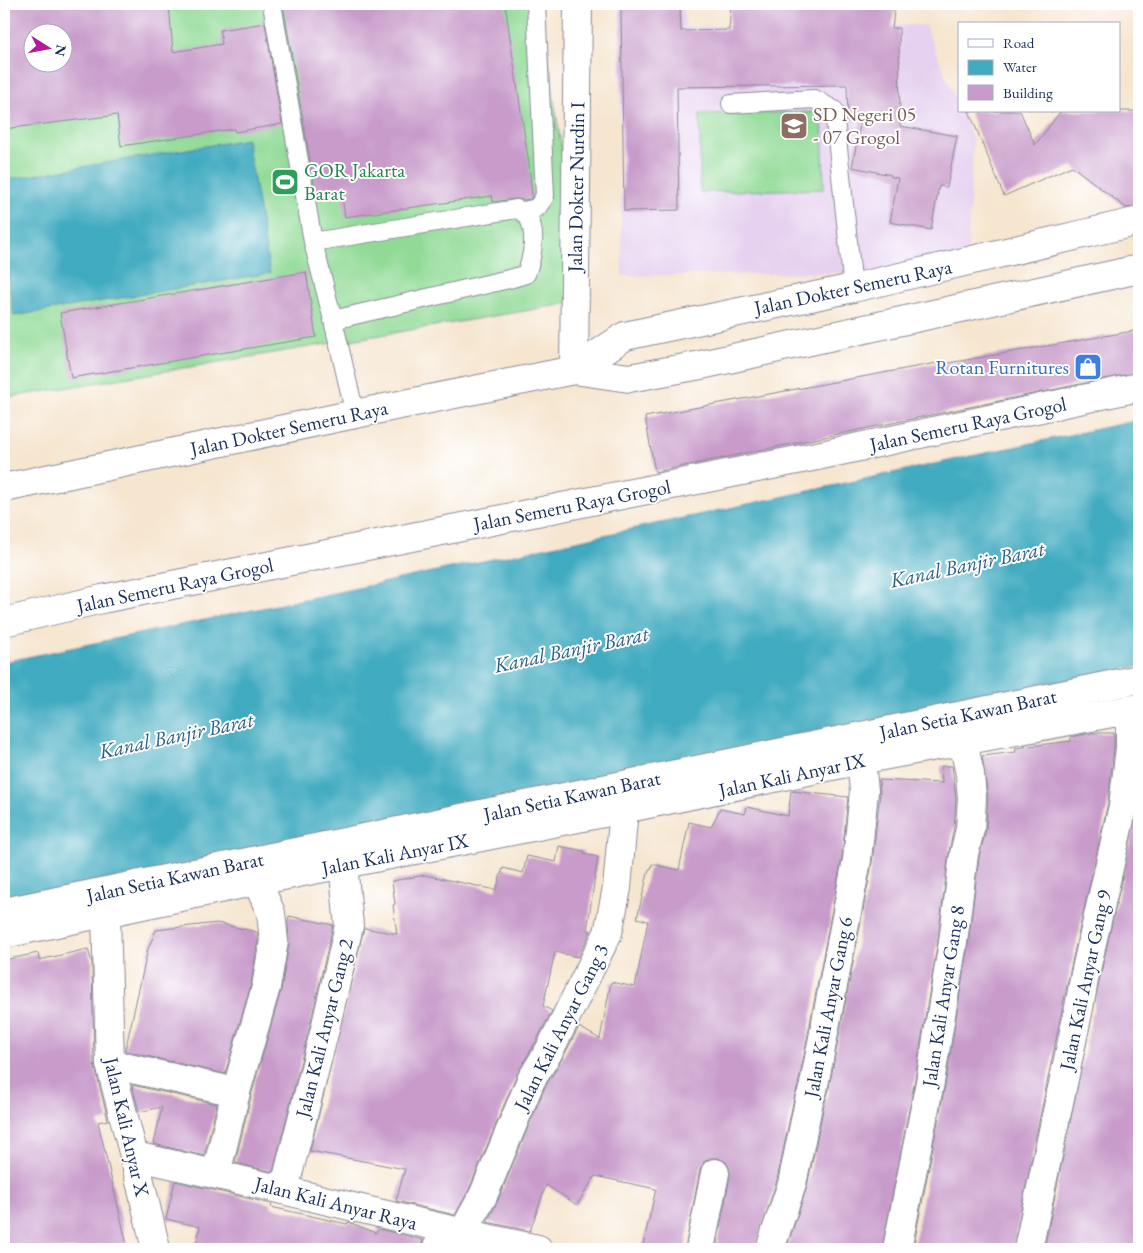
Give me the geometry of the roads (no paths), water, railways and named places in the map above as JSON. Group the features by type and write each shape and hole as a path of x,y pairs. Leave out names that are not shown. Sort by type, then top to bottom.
{"street":[{"name":"Jalan Dokter Nurdin I","path":"574,370 578,4"},
{"name":"Jalan Dokter Semeru Raya","path":"574,370 625,336 853,288 1139,221"},
{"name":"Jalan Dokter Semeru Raya","path":"4,488 574,370 630,378 701,365 1139,269"},
{"name":"Jalan Semeru Raya Grogol","path":"4,622 102,599 749,469 1139,387"},
{"name":"Jalan Setia Kawan Barat","path":"4,912 1139,679"},
{"name":"Jalan Kali Anyar IX","path":"4,934 861,760 1133,709"},
{"name":"Jalan Kali Anyar Gang 9","path":"1028,1249 1080,1008 1085,974 1123,806 1133,709"},
{"name":"Jalan Kali Anyar Gang 8","path":"897,1249 930,1082 964,854 970,829 972,798 970,774 963,742"},
{"name":"Jalan Kali Anyar Gang 6","path":"770,1249 792,1184 809,1101 814,1090 856,860 864,791 861,760"},
{"name":"Jalan Kali Anyar Gang 3","path":"449,1238 483,1196 531,1080 549,1051 608,933 617,888 624,809"},
{"name":"Jalan Kali Anyar Gang 2","path":"284,1190 349,926 343,864"},
{"path":"216,1174 236,1092 266,987 274,941 271,913 258,881"},
{"name":"Jalan Kali Anyar X","path":"106,914 110,1064 156,1249"},
{"path":"110,1064 236,1092"},
{"name":"Jalan Kali Anyar Raya","path":"134,1156 284,1190 449,1238 538,1249"},
{"path":"700,1249 715,1173"}],"lane":[{"path":"272,4 313,242 355,414"},
{"path":"523,212 538,208 545,196 536,4"},
{"path":"730,104 814,99 834,110 853,288"},
{"path":"313,242 517,209 523,212 531,224 534,246 526,274 333,320"}],"water":[{"path":"247,139 270,273 14,316 4,254 4,180"},
{"name":"Kanal Banjir Barat","path":"1139,420 1139,666 4,908 4,662"}],"place":[{"name":"SD Negeri 05 - 07 Grogol","path":"794,126"},
{"name":"GOR Jakarta Barat","path":"285,182"},
{"name":"Rotan Furnitures","path":"1088,367"}]}
